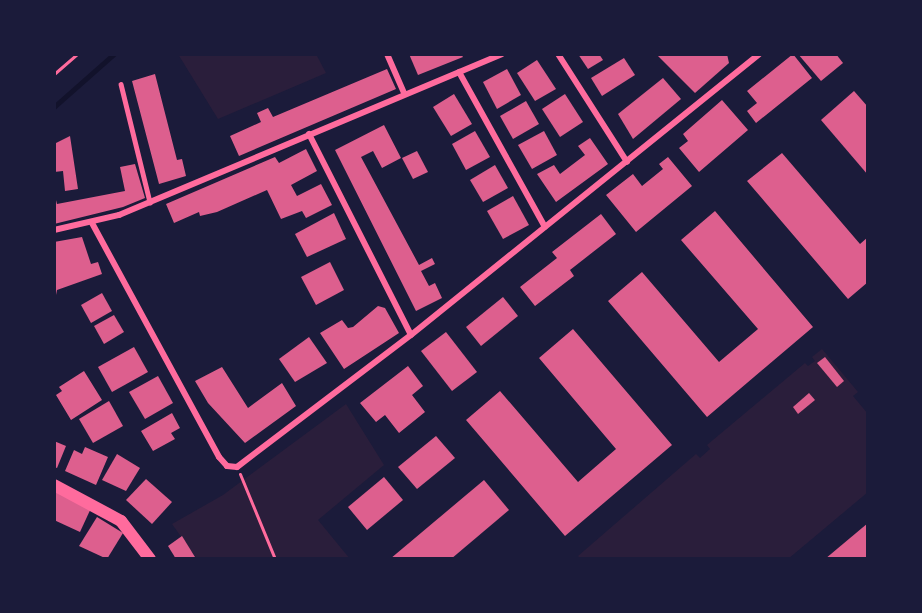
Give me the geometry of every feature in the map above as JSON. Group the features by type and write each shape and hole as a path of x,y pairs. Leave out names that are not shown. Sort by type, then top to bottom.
{"main road":[{"path":"54,485 121,521 150,559"}],"street":[{"path":"387,54 404,93"},
{"path":"54,230 92,224 150,202 404,93 502,54"},
{"path":"558,54 627,162"},
{"path":"92,224 219,456 226,466 237,467 411,335 759,54"},
{"path":"459,72 545,227"},
{"path":"309,134 411,335"}],"lane":[{"path":"121,84 150,202"}],"path":[{"path":"54,74 77,54"},
{"path":"237,467 275,559"}],"shaded area":[{"path":"178,54 316,54 326,73 218,119"},
{"path":"822,349 858,392 853,396 868,414 868,492 788,559 581,559 578,556 696,454 700,458 710,449 707,445 805,363 808,366 815,361 812,357"},
{"path":"346,404 384,465 318,520 350,559 197,559 172,524 223,495"}],"building":[{"path":"409,54 461,54 463,57 418,75"},
{"path":"578,54 599,54 603,60 588,69"},
{"path":"656,54 727,54 729,63 695,93"},
{"path":"793,54 812,78 756,123 747,111 757,103 747,91"},
{"path":"798,54 836,54 843,63 821,81"},
{"path":"624,58 635,75 602,96 591,78"},
{"path":"537,60 556,89 535,101 517,73"},
{"path":"387,69 396,89 239,156 230,136 261,122 257,113 268,108 273,117"},
{"path":"507,69 521,95 497,109 483,82"},
{"path":"155,74 177,160 182,159 186,176 159,184 132,81"},
{"path":"663,78 681,99 633,139 618,114"},
{"path":"854,91 868,107 868,175 821,120"},
{"path":"454,94 472,124 451,136 433,107"},
{"path":"565,94 583,122 560,137 542,109"},
{"path":"722,100 748,130 699,172 679,148 688,141 683,134"},
{"path":"526,101 539,124 513,139 500,116"},
{"path":"384,125 401,158 382,168 373,151 361,157 419,265 432,258 435,264 421,271 429,286 435,283 442,298 416,311 335,150"},
{"path":"475,131 490,157 466,170 452,144"},
{"path":"544,131 557,155 532,169 518,145"},
{"path":"70,136 78,189 65,191 63,171 54,172 54,144"},
{"path":"590,138 608,164 556,202 537,174 554,165 560,174 585,155 578,146"},
{"path":"306,149 317,171 291,185 297,196 321,184 332,205 306,218 302,211 281,219 267,190 217,212 200,216 199,212 174,223 166,204 275,157 279,163"},
{"path":"417,151 428,172 413,179 402,158"},
{"path":"782,153 860,244 868,237 868,282 848,299 747,181"},
{"path":"668,157 692,186 636,232 606,195 633,174 642,186 663,169 659,164"},
{"path":"135,164 145,198 123,207 54,224 54,192 57,204 125,191 120,167"},
{"path":"495,165 508,188 483,202 470,180"},
{"path":"513,196 529,225 503,239 487,211"},
{"path":"715,211 813,327 707,417 608,301 642,272 719,362 758,329 681,240"},
{"path":"334,213 346,239 307,257 295,234"},
{"path":"601,214 616,234 570,270 574,276 535,306 520,287 557,258 552,252"},
{"path":"82,237 91,264 98,262 102,274 57,290 54,305 54,242"},
{"path":"330,262 344,290 316,305 301,277"},
{"path":"102,293 112,311 91,323 81,305"},
{"path":"503,297 518,316 481,346 466,327"},
{"path":"378,306 385,308 399,333 344,369 320,333 342,320 348,328 353,327"},
{"path":"114,315 124,332 104,344 94,326"},
{"path":"573,329 672,445 565,536 466,420 500,391 578,482 616,449 539,358"},
{"path":"446,332 477,372 452,391 421,351"},
{"path":"309,337 327,363 295,382 279,359"},
{"path":"134,347 148,372 112,392 98,367"},
{"path":"825,357 844,381 837,387 817,363"},
{"path":"408,366 423,386 412,395 425,412 399,433 385,415 376,422 360,403"},
{"path":"222,367 248,408 282,383 296,406 245,443 208,403 195,381"},
{"path":"84,371 102,400 71,420 56,395 62,391 59,387"},
{"path":"158,376 173,403 145,419 129,392"},
{"path":"809,393 815,400 798,414 793,407"},
{"path":"109,401 123,426 93,443 79,419"},
{"path":"172,413 180,428 171,433 175,439 153,451 141,431"},
{"path":"436,436 455,458 417,489 398,467"},
{"path":"54,441 66,446 57,468 54,467"},
{"path":"85,447 108,457 96,485 65,471 74,450 82,454"},
{"path":"117,454 140,468 126,491 102,480"},
{"path":"384,477 403,500 367,530 348,507"},
{"path":"146,479 172,502 152,524 126,500"},
{"path":"484,480 509,510 451,559 390,559"},
{"path":"54,489 92,506 80,532 54,520"},
{"path":"97,517 123,533 107,559 79,546"},
{"path":"868,523 868,559 825,559"},
{"path":"182,536 195,557 192,559 176,559 168,546"}],"waterway":[{"path":"54,107 114,54"}]}
